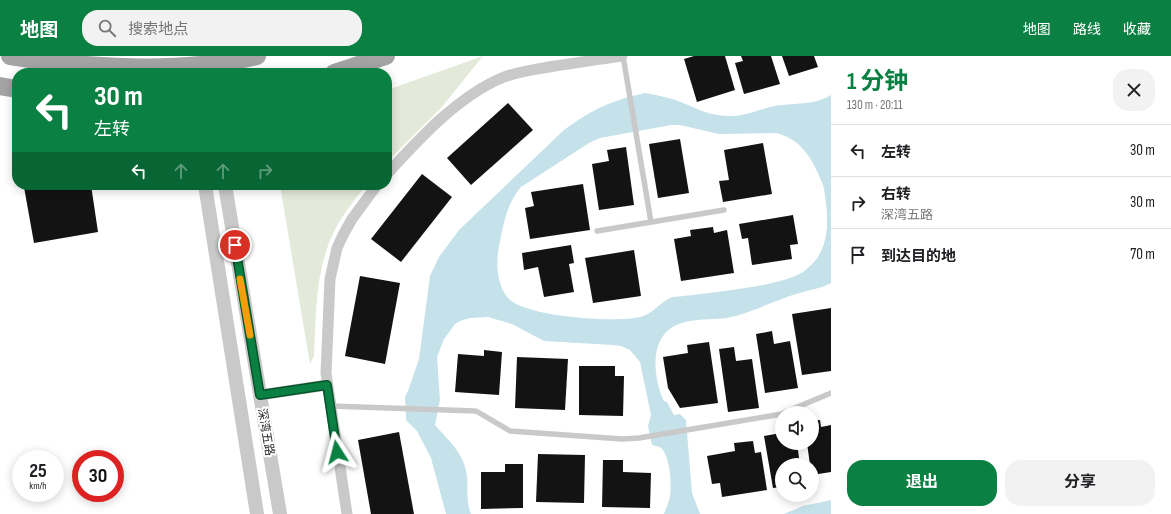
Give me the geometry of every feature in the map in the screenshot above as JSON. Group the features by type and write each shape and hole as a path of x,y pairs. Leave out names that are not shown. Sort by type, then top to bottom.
{"main road":[{"path":"10,56 40,60 149,68"},
{"path":"210,68 257,56"},
{"path":"349,68 386,56"},
{"path":"0,86 12,88"}],"street":[{"path":"392,169 419,140 449,113 468,97 492,82 505,76 536,69 622,56"},
{"name":"深湾五路","path":"206,190 256,512"},
{"name":"深湾五路","path":"226,190 280,514"},
{"path":"348,514 330,406 325,362 330,280 337,248 352,219 373,190"},
{"path":"260,395 327,385"}],"lane":[{"path":"622,56 651,222"},
{"path":"597,231 724,210"},
{"path":"800,406 831,393"},
{"path":"330,406 476,411 510,431 622,439 639,438 775,414"}],"green space":[{"path":"483,56 441,108 392,157 392,88"},
{"path":"281,190 362,190 338,224 326,252 317,296 314,356 310,364"}],"water":[{"path":"645,93 674,100 711,114 737,116 774,106 813,102 831,95 831,283 789,296 736,316 693,320 679,324 669,330 662,337 656,358 657,381 664,401 667,402 674,415 680,414 686,420 692,493 700,514 664,514 671,491 668,464 661,448 652,445 648,426 651,415 640,362 630,350 621,346 613,345 544,341 512,324 488,317 470,318 455,324 444,339 437,357 440,400 435,425 456,448 463,461 466,469 469,509 471,514 446,514 431,458 417,431 406,420 405,397 419,359 430,276 439,257 459,230 564,130 593,111","holes":["671,125 680,125 719,134 776,133 791,139 807,153 822,183 827,208 826,237 814,262 803,272 781,281 751,287 670,298 645,316 628,319 593,319 553,314 535,311 520,306 510,300 500,284 497,264 498,252 508,209 521,187 589,143 600,138"]},
{"path":"831,500 831,514 784,514 803,506"}],"building":[{"path":"694,56 725,56 735,90 697,102 684,59"},
{"path":"741,56 771,56 780,84 744,94 735,63 743,61"},
{"path":"782,56 814,56 818,67 789,76"},
{"path":"508,103 533,130 471,185 447,158"},
{"path":"680,139 689,193 658,198 649,144"},
{"path":"763,143 772,194 723,202 719,181 729,180 724,150"},
{"path":"626,147 634,205 599,210 592,164 609,161 607,150"},
{"path":"422,174 452,197 401,262 371,239"},
{"path":"583,184 590,230 530,239 525,208 534,206 531,192"},
{"path":"25,190 92,190 98,232 34,243"},
{"path":"793,215 798,244 790,245 792,259 752,265 748,238 742,239 739,224"},
{"path":"713,227 714,233 727,230 734,273 681,281 674,239 691,236 690,230"},
{"path":"571,245 574,263 569,264 574,292 544,297 538,267 524,270 522,253"},
{"path":"634,250 641,296 593,303 585,258"},
{"path":"360,276 400,283 385,364 345,356"},
{"path":"831,308 831,371 802,375 792,314"},
{"path":"772,331 774,344 790,341 798,388 765,393 756,334"},
{"path":"709,342 718,403 680,408 668,388 663,357 688,353 687,345"},
{"path":"734,347 736,361 752,359 759,408 728,412 719,349"},
{"path":"484,350 502,352 499,395 455,392 458,354 484,356"},
{"path":"517,357 568,359 565,410 515,408"},
{"path":"579,366 615,366 615,376 624,376 623,416 579,415"},
{"path":"819,420 821,427 831,425 831,472 819,474 819,458 809,458 808,450 819,450"},
{"path":"399,432 414,514 371,514 358,440"},
{"path":"775,434 775,450 798,450 799,458 775,458 775,488 773,488 764,436"},
{"path":"753,441 755,453 761,452 767,490 722,497 720,483 712,484 707,456 735,451 734,443"},
{"path":"538,454 585,455 584,503 536,502"},
{"path":"603,460 623,460 623,472 651,473 650,508 602,507"},
{"path":"505,464 523,464 523,508 481,509 481,472 505,472"}],"slow traffic":[{"path":"240,279 250,335"}],"route":[{"path":"235,245 260,395 327,385 337,452"}]}
